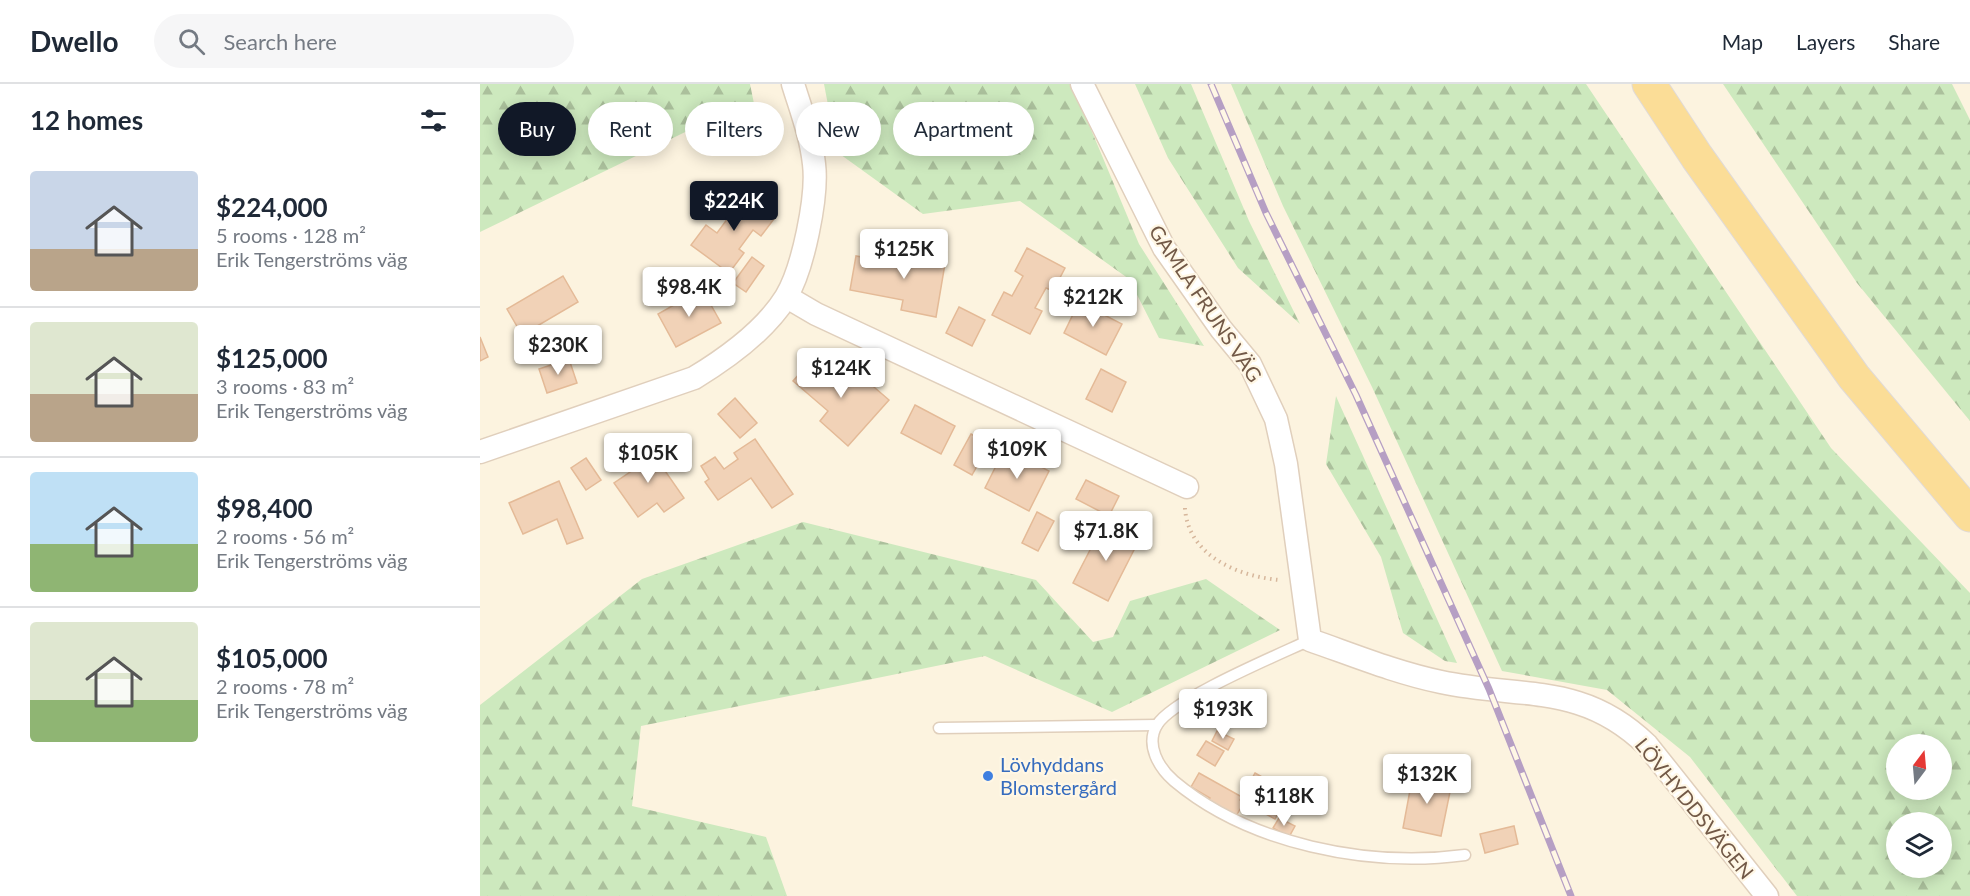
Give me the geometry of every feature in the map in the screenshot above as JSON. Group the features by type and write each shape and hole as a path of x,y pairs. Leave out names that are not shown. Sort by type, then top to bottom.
{"main road":[{"path":"1649,84 1697,157 1854,377 1970,515"}],"street":[{"path":"480,452 694,378 720,362 760,328 786,297 807,238 814,201 815,166 811,143 793,84"},
{"name":"GAMLA FRUNS VÄG","path":"1082,84 1164,248 1221,329 1250,364 1265,392 1276,420 1286,464 1310,640"},
{"path":"786,297 816,314 1187,487"},
{"name":"LÖVHYDDSVÄGEN","path":"1310,640 1439,682 1474,688 1555,695 1596,708 1628,727 1647,745 1767,896"}],"lane":[{"path":"1310,640 1177,705 1157,725 1152,738 1156,760 1164,773 1193,797 1234,821 1286,841 1323,848 1427,860 1465,855"},
{"path":"939,728 1157,725"}],"path":[{"path":"1187,487 1186,520 1192,537 1206,551 1242,574 1302,581"}],"green space":[{"path":"480,84 750,84 754,102 685,102 685,132 673,138 673,102 588,102 588,156 636,156 480,232"},
{"path":"824,84 1072,84 1139,244 1204,346 1159,338 1129,279 1020,201 923,214 843,156 881,156 881,102 827,102"},
{"path":"1135,84 1191,84 1249,221 1300,324 1238,268 1168,158"},
{"path":"1231,84 1586,84 1831,448 1970,593 1970,896 1797,896 1690,757 1607,690 1502,671 1372,387 1283,206"},
{"path":"1723,84 1952,84 1970,120 1970,421 1857,283"},
{"path":"1336,396 1457,663 1445,661 1403,633 1381,557 1326,464"},
{"path":"803,522 1036,580 1093,642 1113,637 1130,601 1206,579 1280,630 1112,712 985,656 641,726 632,806 766,837 787,896 480,896 480,705 642,579"}],"building":[{"path":"742,190 777,215 761,236 753,230 739,249 744,253 729,273 691,245 706,225 717,233 731,214 727,211"},
{"path":"913,245 947,252 936,317 901,310 903,300 850,290 856,256 909,266"},
{"path":"1027,248 1065,268 1053,291 1046,288 1035,308 1042,311 1030,334 992,315 1004,292 1012,296 1023,276 1015,271"},
{"path":"752,257 764,266 746,292 733,283"},
{"path":"563,276 578,302 522,335 507,309"},
{"path":"702,289 721,323 676,347 658,314"},
{"path":"1079,302 1122,324 1106,355 1064,333"},
{"path":"959,307 985,320 972,346 946,333"},
{"path":"480,337 488,357 480,361"},
{"path":"817,354 852,384 860,375 889,400 848,446 820,421 828,411 793,381"},
{"path":"569,359 577,383 547,393 539,369"},
{"path":"1101,369 1126,382 1112,412 1086,399"},
{"path":"735,398 757,423 740,438 718,414"},
{"path":"915,405 955,426 941,454 901,433"},
{"path":"971,434 989,445 972,475 954,465"},
{"path":"755,439 793,494 772,508 751,478 718,500 705,482 709,479 701,466 715,457 724,469 738,459 734,453"},
{"path":"647,445 684,498 664,512 657,503 638,517 614,483 633,470 626,459"},
{"path":"1005,448 1049,471 1029,511 985,488"},
{"path":"586,458 601,480 586,490 571,468"},
{"path":"1086,480 1119,496 1109,516 1076,499"},
{"path":"559,481 583,538 567,544 557,519 523,534 509,503"},
{"path":"1037,512 1054,521 1038,551 1022,543"},
{"path":"1104,523 1139,540 1108,601 1073,583"},
{"path":"1217,731 1234,739 1228,750 1212,741"},
{"path":"1206,741 1224,751 1215,766 1197,755"},
{"path":"1199,773 1242,797 1240,800 1244,802 1235,818 1207,802 1210,798 1191,787"},
{"path":"1255,773 1290,793 1275,819 1240,800"},
{"path":"1413,774 1452,782 1441,836 1403,828"},
{"path":"1279,818 1295,826 1289,837 1273,828"},
{"path":"1514,826 1518,844 1485,853 1480,834"}],"railway":[{"path":"1211,84 1266,213 1356,395 1489,689 1571,896"}],"place":[{"name":"Lövhyddans Blomstergård","path":"988,776"}]}
